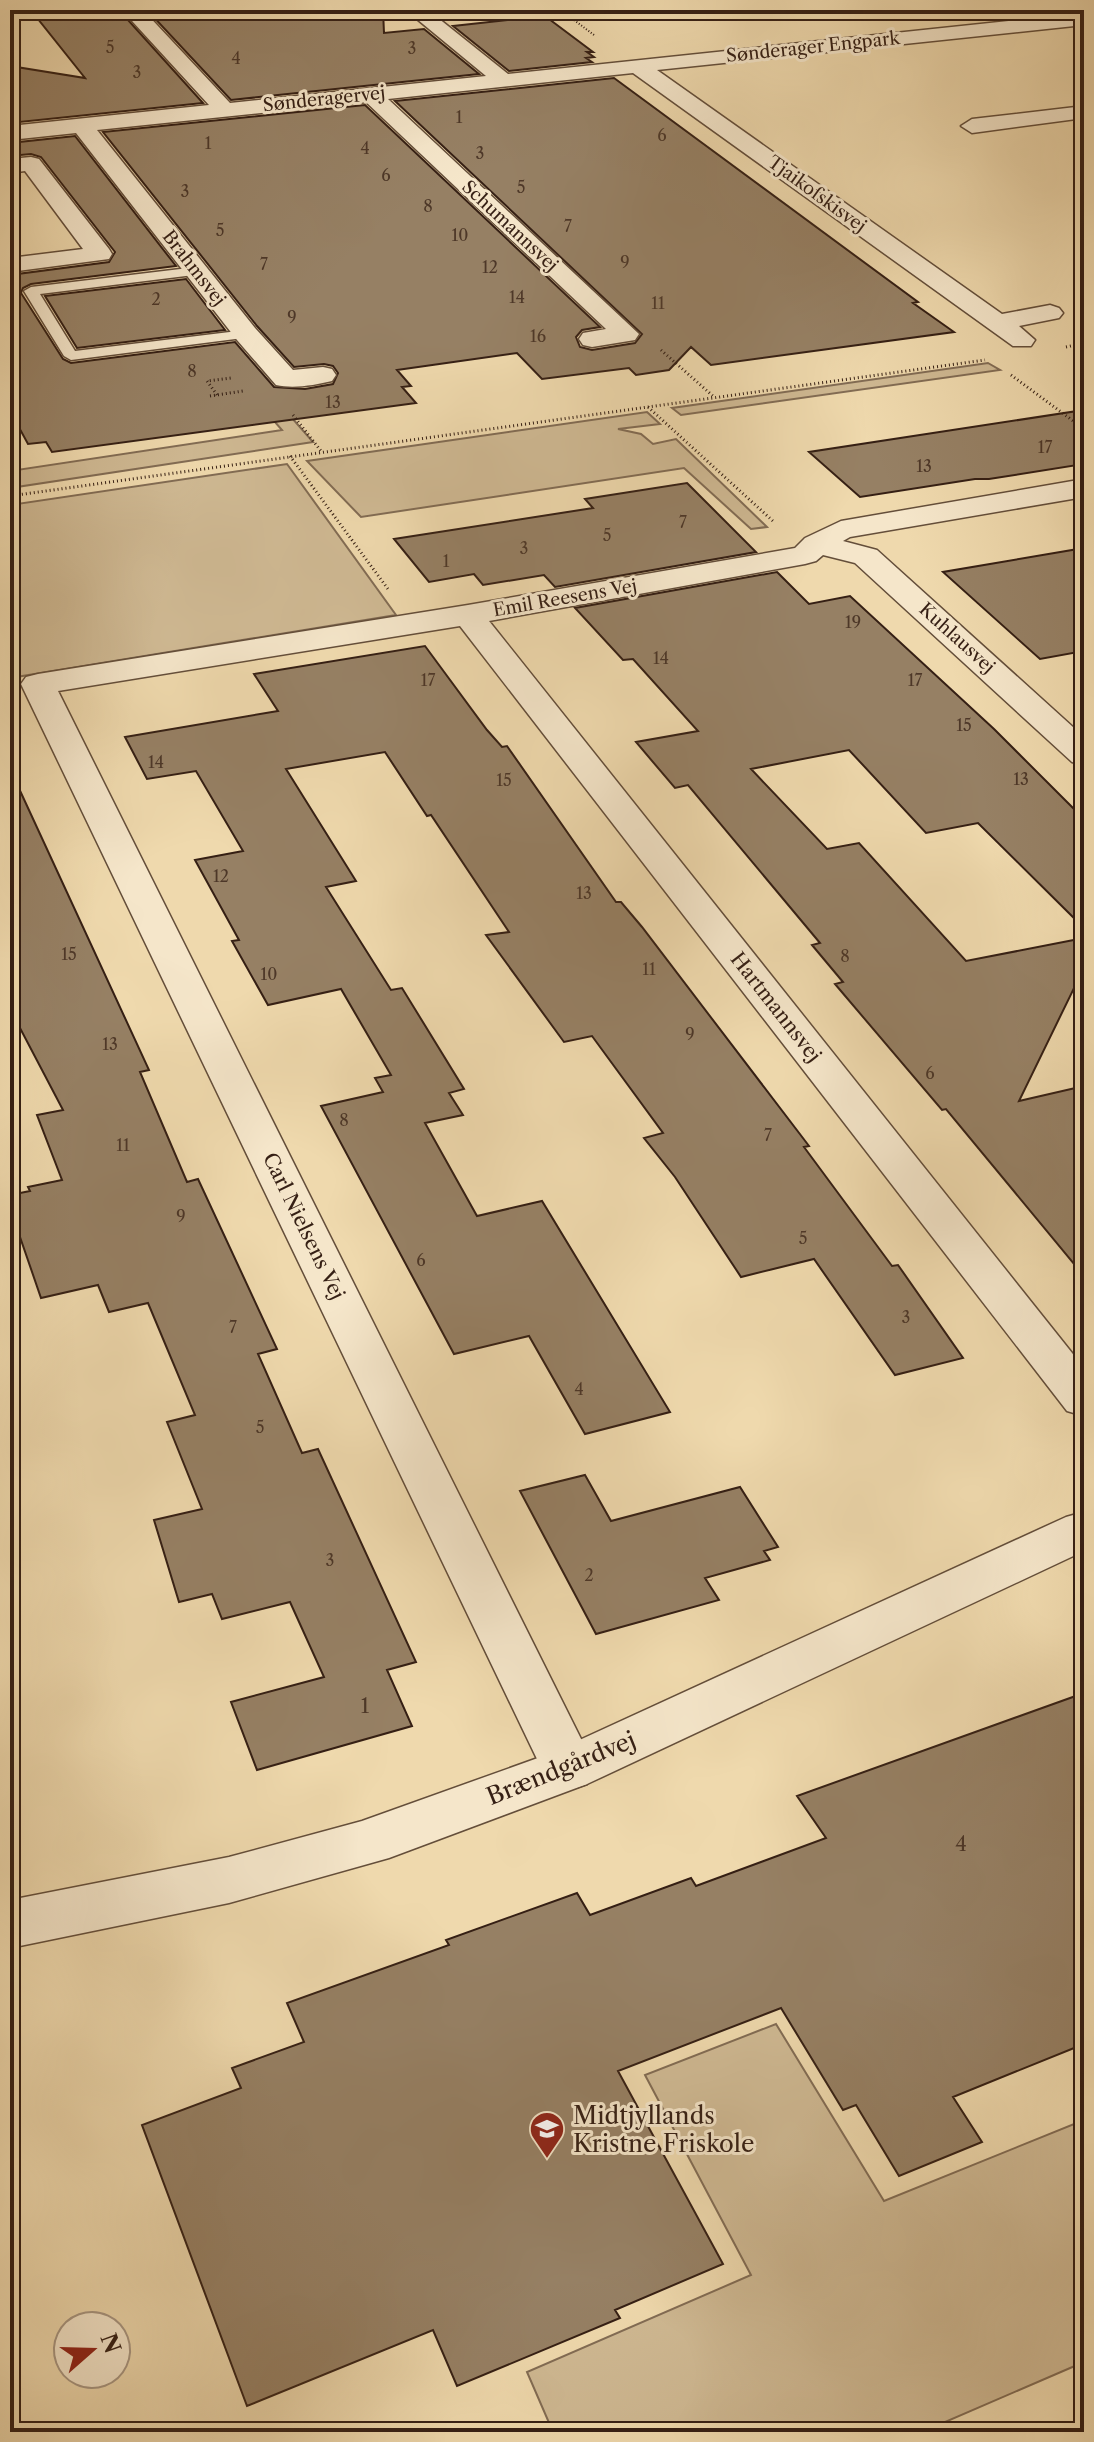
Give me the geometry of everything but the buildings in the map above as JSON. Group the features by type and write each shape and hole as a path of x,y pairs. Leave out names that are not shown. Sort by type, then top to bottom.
{"street":[{"path":"132,10 225,110"},
{"path":"416,10 503,80"},
{"name":"Sønderager Engpark","path":"637,66 1084,19"},
{"name":"Sønderagervej","path":"10,133 637,66"},
{"name":"Tjaikofskisvej","path":"637,66 1022,340"},
{"name":"Schumannsvej","path":"370,94 626,334"},
{"path":"972,126 1084,112"},
{"name":"Brahmsvej","path":"82,126 246,334 286,379 323,375"},
{"path":"10,166 31,164 100,254 10,265"},
{"path":"997,322 1050,313"},
{"path":"592,339 626,334"},
{"name":"Emil Reesens Vej","path":"38,684 468,615 805,555 829,537 1084,488"},
{"name":"Kuhlausvej","path":"829,537 866,556 1084,755"},
{"name":"Hartmannsvej","path":"468,615 1084,1400"},
{"name":"Carl Nielsens Vej","path":"38,684 568,1769"},
{"name":"Brændgårdvej","path":"10,1924 229,1880 369,1842 568,1769 1084,1530"}],"lane":[{"path":"197,271 31,291 71,356 246,334"}],"path":[{"path":"626,334 649,339 714,397"},
{"path":"1053,350 1084,343"},
{"path":"10,496 989,360"},
{"path":"1001,368 1084,429"},
{"path":"217,395 207,381 231,378"},
{"path":"210,396 231,393"},
{"path":"647,407 778,525 829,537"},
{"path":"290,456 412,622"}],"shaded area":[{"path":"988,363 1000,370 681,415 672,408"},
{"path":"647,412 660,424 618,429 641,434 653,444 676,439 767,527 751,529 684,468 361,517 307,461"},
{"path":"292,418 313,442 10,488 10,471 282,430 274,421"},
{"path":"287,464 396,615 10,678 10,505"},
{"path":"776,2024 884,2201 1084,2120 1084,2362 922,2432 553,2432 527,2372 751,2275 645,2075"}],"place":[{"name":"Midtjyllands Kristne Friskole","path":"547,2160"}]}
